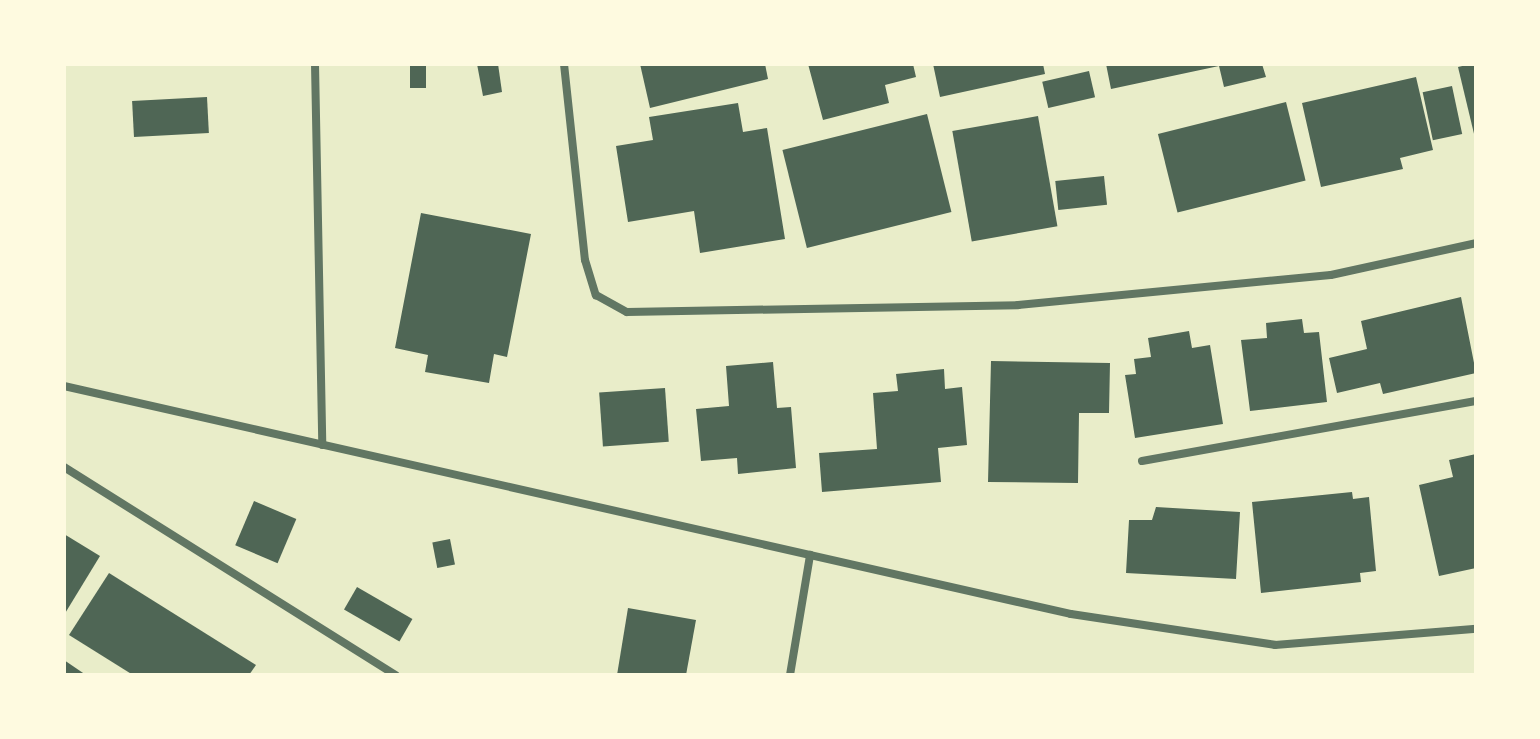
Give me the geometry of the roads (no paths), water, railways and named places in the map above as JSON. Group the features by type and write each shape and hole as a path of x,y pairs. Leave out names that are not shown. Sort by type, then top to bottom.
{"street":[{"path":"315,64 322,445"},
{"path":"564,64 585,260 596,295 627,312 1018,305 1331,275 1476,243"},
{"path":"64,386 1071,614 1275,645 1476,629"},
{"path":"1142,461 1476,401"},
{"path":"64,467 396,675"},
{"path":"790,675 810,555"}]}
